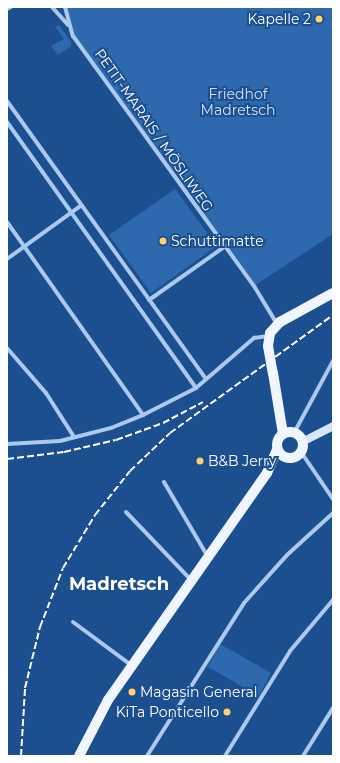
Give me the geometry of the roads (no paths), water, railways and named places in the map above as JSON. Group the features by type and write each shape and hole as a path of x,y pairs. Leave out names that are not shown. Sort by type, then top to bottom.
{"main road":[{"path":"80,756 104,706 267,473 277,450 276,443 282,434 269,341 277,324 333,293"},
{"path":"302,442 333,426"},
{"path":"267,473 301,452 302,442 294,433 282,434"},
{"path":"277,450 289,459"}],"street":[{"path":"7,10 11,7"},
{"name":"PETIT-MARAIS / MÖSLIWEG","path":"52,7 68,25 224,248 254,286 277,324"},
{"name":"PETIT-MARAIS / MÖSLIWEG","path":"65,7 68,25"},
{"path":"7,101 206,380"},
{"path":"7,122 196,388"},
{"path":"7,259 72,214 82,205"},
{"path":"7,222 143,415"},
{"path":"149,300 224,248"},
{"path":"7,444 33,443 74,437 111,428 143,415 196,388 254,338 269,341"},
{"path":"7,348 37,381 74,437"},
{"path":"294,433 333,361"},
{"path":"301,452 333,499"},
{"path":"164,482 208,557"},
{"path":"126,512 192,581"},
{"path":"147,756 244,603 278,564 333,513"},
{"path":"225,756 290,651 333,600"},
{"path":"73,622 132,665"},
{"path":"303,756 333,708"}],"railway":[{"path":"21,756 25,688 40,627 63,568 95,515 130,471 170,433 333,315"},
{"path":"7,459 64,452 116,440 163,423 203,402"}],"place":[{"name":"Kapelle 2","path":"319,19"},
{"name":"Schuttimatte","path":"163,241"},
{"name":"B&B Jerry","path":"200,461"},
{"name":"Magasin General","path":"132,692"},
{"name":"KiTa Ponticello","path":"227,712"}],"district":[{"name":"Madretsch","path":"119,584"}],"park label":[{"name":"Friedhof Madretsch","path":"238,102"}]}
